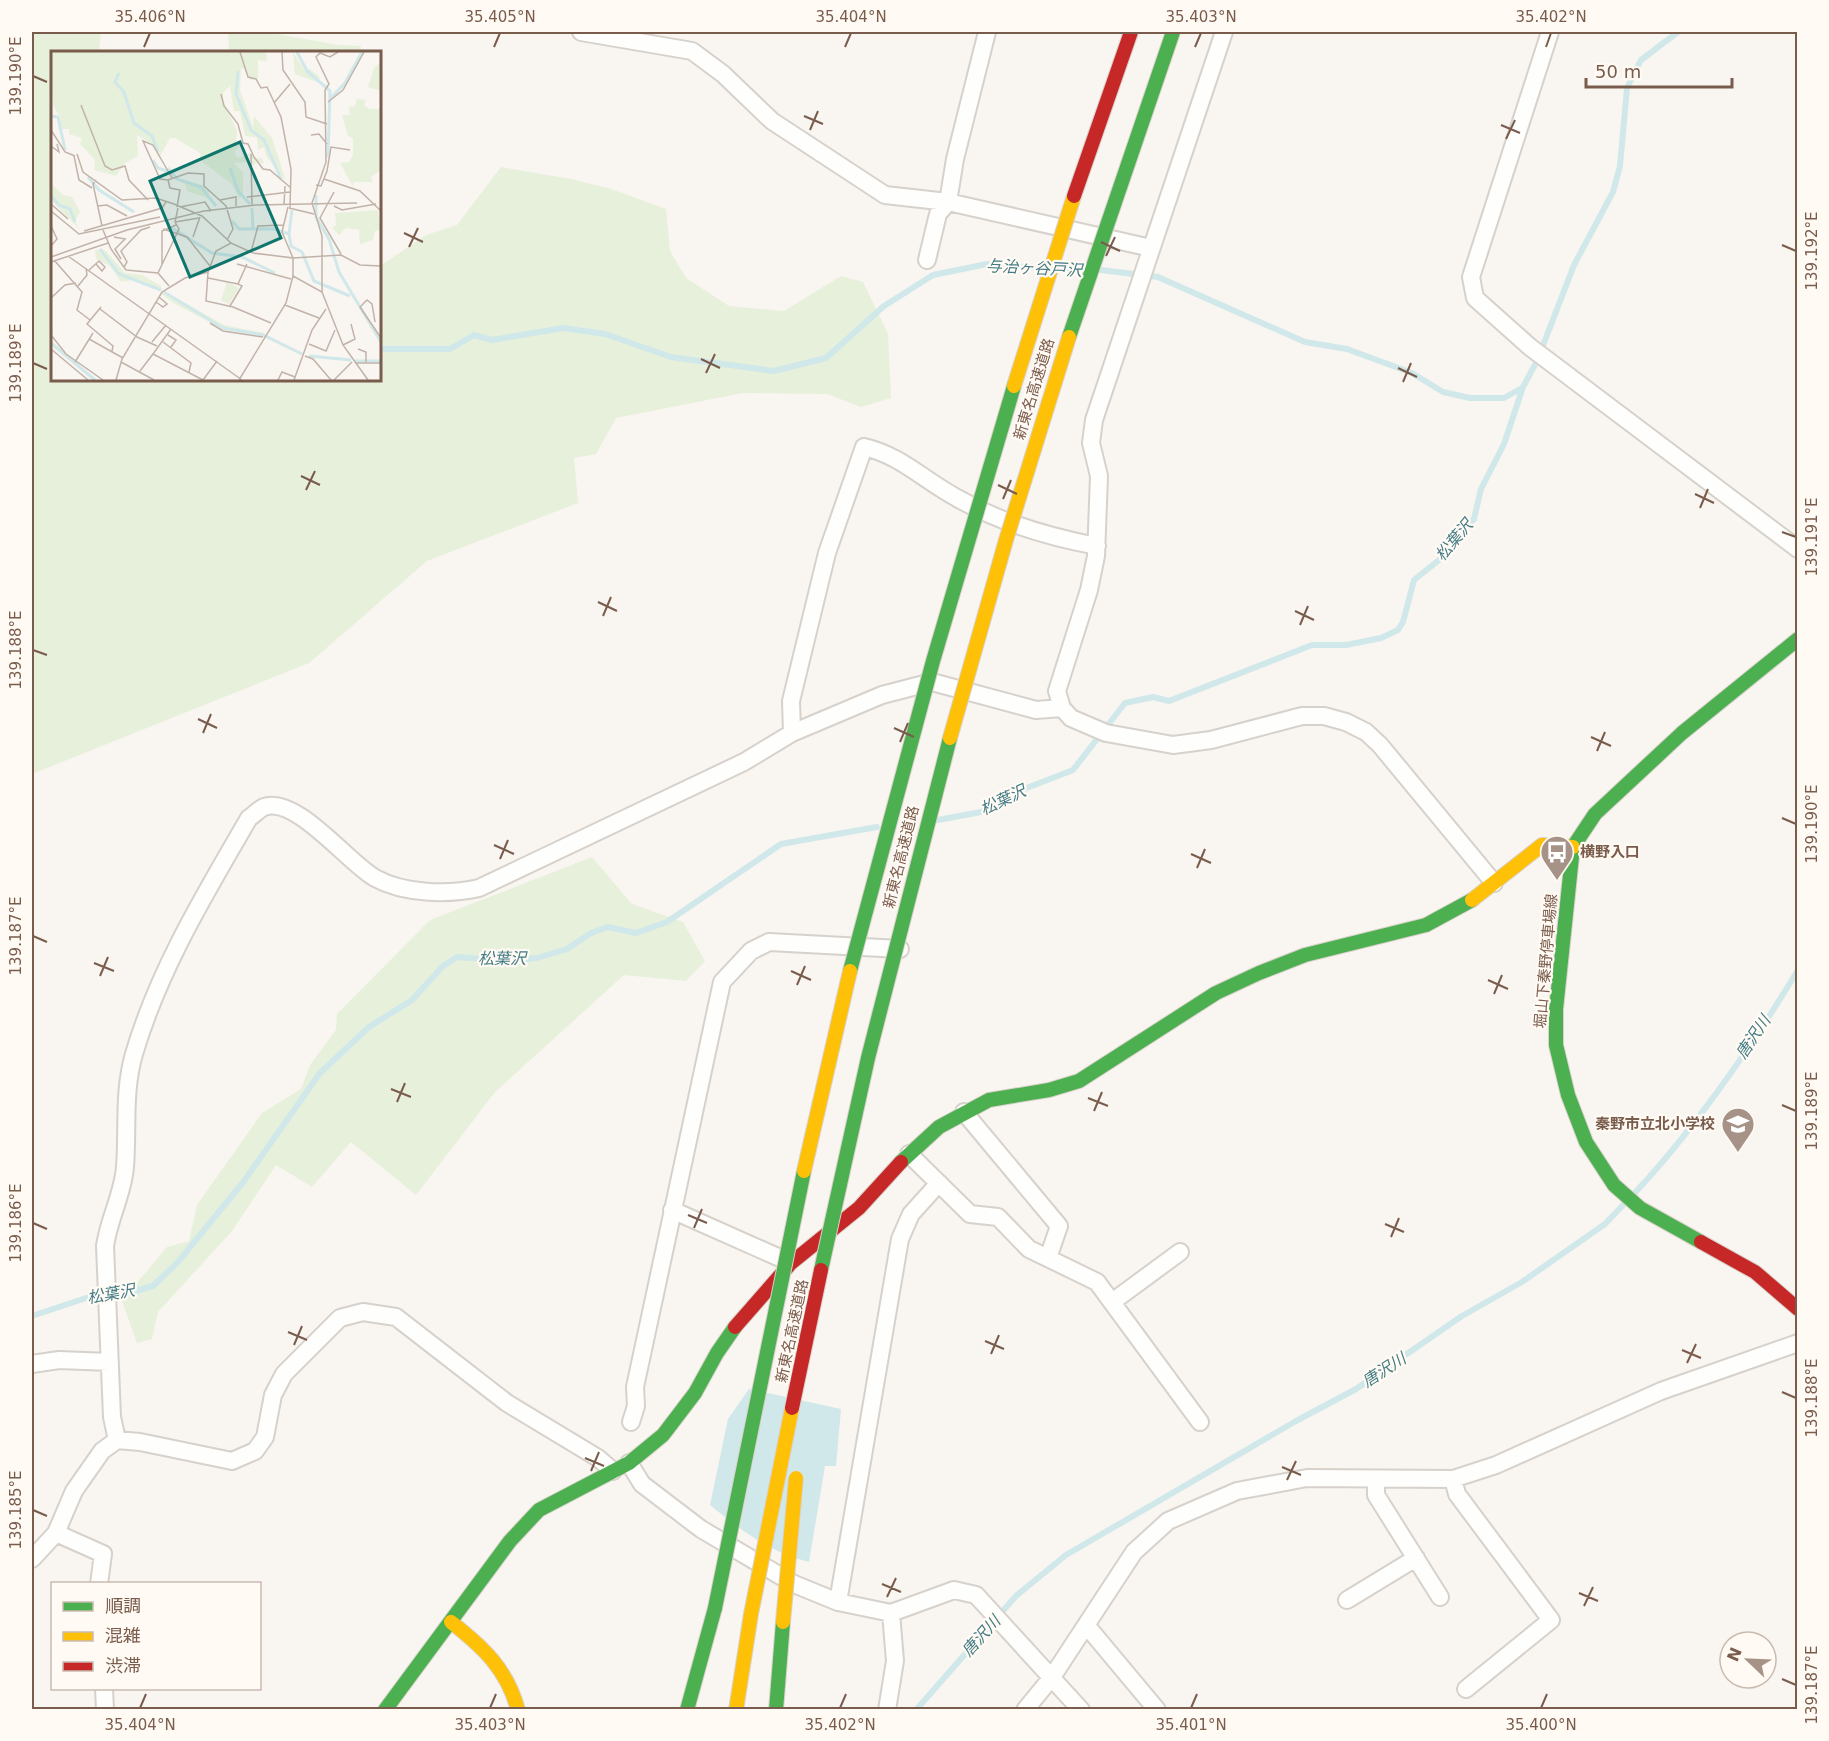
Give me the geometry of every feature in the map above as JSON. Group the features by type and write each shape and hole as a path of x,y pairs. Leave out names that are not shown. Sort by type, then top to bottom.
{"main road":[{"name":"新東名高速道路","path":"697,1710 777,1294 830,1052 882,849 946,612 1010,391 1084,164 1131,32"},
{"name":"新東名高速道路","path":"736,1710 751,1614 810,1324 867,1061 918,856 983,616 1062,356 1119,178 1173,32"},
{"name":"堀山下秦野停車場線","path":"1797,639 1664,749 1595,814 1573,848 1556,1009 1556,1045 1568,1095 1586,1142 1614,1185 1640,1208 1755,1272 1797,1309"},
{"path":"385,1710 412,1677 510,1541 538,1510 629,1463 663,1435 695,1392 717,1353 745,1314 791,1263 859,1208 909,1154 939,1127 989,1100 1049,1090 1079,1081 1216,993 1258,973 1305,955 1426,925 1464,906 1542,845 1573,848"},
{"path":"799,1443 810,1324"},
{"path":"776,1710 797,1467"},
{"path":"687,1710 715,1608"},
{"path":"451,1622 494,1656 515,1694 518,1710"}],"street":[{"path":"582,32 692,51 723,74 772,122 885,195 948,202 1150,254"},
{"path":"927,260 938,214 948,202 955,159 987,32"},
{"path":"1224,32 1095,420 1091,443 1099,476 1097,546 1089,590 1057,691 1062,708 1071,718 1088,727 1106,733 1173,745 1211,740 1302,716 1324,716 1346,722 1366,732 1380,745 1494,883"},
{"path":"1550,32 1471,277 1475,298 1530,346 1797,549"},
{"path":"792,733 791,701 827,553 864,447 900,460 955,497 1000,519 1097,546"},
{"path":"117,1440 112,1417 105,1246 109,1220 121,1190 125,1167 125,1103 133,1057 143,1026 178,942 249,818 264,807 276,806 305,820 373,877 386,883 441,893 461,892 479,888 744,762 792,733 882,695 932,682 1036,710 1062,708"},
{"path":"631,1422 636,1406 635,1387 722,982 752,951 769,942 906,949"},
{"path":"964,1112 1059,1226 1048,1258"},
{"path":"909,1154 970,1214 998,1217 1029,1249 1097,1282 1200,1422"},
{"path":"838,1602 900,1239 911,1214 939,1183"},
{"path":"672,1210 791,1263"},
{"path":"1112,1302 1180,1252"},
{"path":"32,1559 56,1533 74,1491 102,1451 117,1440 140,1442 232,1461 255,1451 265,1437 273,1395 284,1374 340,1318 363,1312 396,1317 507,1403 598,1458 613,1471"},
{"path":"1025,1710 1052,1677 1134,1551 1168,1521 1237,1491 1307,1478 1453,1479 1496,1465 1661,1391 1797,1343"},
{"path":"32,1364 59,1360 110,1362"},
{"path":"629,1463 642,1484 701,1529 794,1584 838,1602 891,1613 954,1590 976,1595 1081,1710"},
{"path":"1376,1479 1376,1495 1440,1596"},
{"path":"1453,1479 1458,1494 1551,1620 1466,1689"},
{"path":"56,1533 103,1554 99,1582"},
{"path":"1347,1600 1416,1558"},
{"path":"887,1710 895,1661 891,1613"},
{"path":"1086,1624 1157,1710"},
{"path":"104,1690 105,1710"}],"green space":[{"path":"32,32 101,32 99,51 51,51 51,381 381,381 381,265 426,235 457,225 501,167 571,179 611,189 666,209 670,251 686,278 729,306 784,311 841,276 863,282 888,334 891,398 861,407 827,394 743,393 616,418 596,454 574,458 578,503 427,561 309,663 32,774"},
{"path":"228,32 266,32 338,45 361,46 360,51 229,51"},
{"path":"592,857 632,904 683,922 705,961 686,981 624,975 495,1092 416,1195 351,1142 312,1187 276,1165 232,1231 158,1312 152,1339 137,1343 122,1301 167,1247 189,1241 197,1205 262,1113 301,1089 310,1065 336,1030 337,1014 430,920"}],"water":[{"path":"749,1389 841,1409 836,1466 825,1466 809,1562 768,1546 710,1505 728,1419"}],"waterway":[{"name":"松葉沢","path":"938,820 981,812 1006,796 1073,770 1125,703 1153,697 1169,701 1312,645 1346,645 1381,638 1398,630 1403,622 1414,580 1444,556 1474,519 1481,489 1504,444 1523,387 1537,361 1574,265 1613,192 1620,166 1627,88 1641,60 1678,32"},
{"name":"与治ヶ谷戸沢","path":"381,349 450,349 474,335 492,340 563,328 605,334 671,357 774,371 826,358 884,306 933,275 987,264 1040,268"},
{"name":"与治ヶ谷戸沢","path":"1059,268 1082,269"},
{"name":"与治ヶ谷戸沢","path":"1101,270 1158,277 1305,342 1347,349 1412,373 1443,392 1470,398 1504,398 1522,388"},
{"name":"松葉沢","path":"32,1316 95,1295 128,1293 153,1286 178,1262 244,1181 320,1073 369,1027 412,1000 442,967 457,957 509,961 537,958 567,949 591,933 608,927 636,933 667,922 781,844 877,827"},
{"name":"唐沢川","path":"1632,1196 1656,1170 1721,1087 1798,970"},
{"name":"唐沢川","path":"916,1710 1016,1596 1066,1555 1296,1421 1356,1389 1462,1316 1522,1282 1605,1224 1625,1203"}],"traffic: fast":[{"path":"1069,337 1173,32"},
{"path":"850,971 933,661 1014,386"},
{"path":"1701,1242 1640,1208 1614,1185 1586,1142 1568,1095 1556,1045 1556,1009 1573,847 1595,814 1682,733 1798,639"},
{"path":"821,1270 868,1058 950,738"},
{"path":"901,1162 939,1127 989,1100 1049,1090 1079,1081 1216,993 1259,973 1305,955 1426,925 1472,900"},
{"path":"715,1608 804,1171"},
{"path":"385,1710 510,1541 539,1510 629,1463 663,1435 695,1393 717,1353 735,1327"},
{"path":"687,1710 715,1608"},
{"path":"776,1710 783,1622"}],"traffic: slow":[{"path":"1014,386 1074,196"},
{"path":"950,738 1006,540 1069,337"},
{"path":"1472,900 1542,845 1573,847"},
{"path":"804,1171 850,971"},
{"path":"751,1614 792,1408"},
{"path":"783,1622 796,1478"},
{"path":"736,1710 751,1614"},
{"path":"451,1622 492,1660 507,1682 518,1710"}],"traffic: jam":[{"path":"1074,196 1131,32"},
{"path":"735,1327 791,1263 859,1208 901,1162"},
{"path":"1701,1242 1755,1272 1798,1309"},
{"path":"792,1408 821,1270"}],"place":[{"name":"横野入口","path":"1557,881"},
{"name":"秦野市立北小学校","path":"1738,1153"}]}
